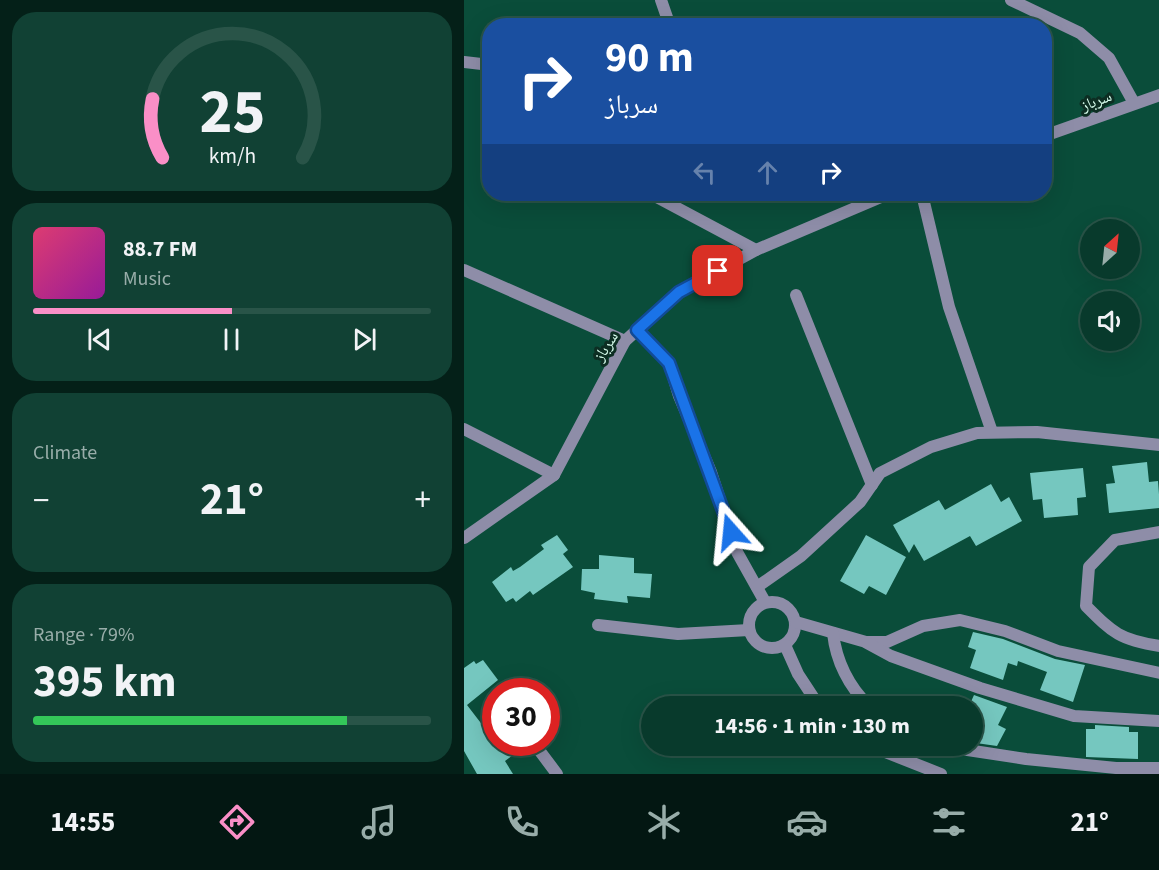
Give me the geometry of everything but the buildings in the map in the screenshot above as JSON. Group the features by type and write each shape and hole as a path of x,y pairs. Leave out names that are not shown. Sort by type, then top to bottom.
{"street":[{"path":"661,0 667,18"},
{"path":"1011,0 1049,18"},
{"path":"1052,20 1080,33 1109,58 1134,103"},
{"path":"464,62 482,64"},
{"name":"سرباز","path":"1052,133 1160,95"},
{"path":"664,201 756,250"},
{"name":"سرباز","path":"464,538 554,475 625,341 679,292 756,250 872,201"},
{"path":"924,201 949,307 992,432"},
{"path":"464,270 625,341"},
{"path":"796,295 872,485"},
{"path":"637,330 669,363 679,396 711,472 737,552 765,602"},
{"path":"464,429 554,475"},
{"path":"757,587 801,556 860,502 880,473 931,447 977,433 992,432 1037,432 1160,445"},
{"path":"1160,532 1115,540 1089,567 1086,606 1114,633 1141,644 1160,646"},
{"path":"765,602 785,606 796,622 796,630 785,645 767,648 757,643 749,630 752,613 765,602"},
{"path":"866,642 887,642 923,626 960,620 1005,631 1058,651 1160,673"},
{"path":"796,622 866,642 902,660 1074,716 1160,721"},
{"path":"598,625 678,634 749,630"},
{"path":"833,633 834,652 858,696"},
{"path":"785,645 798,674 812,696"},
{"path":"983,752 1116,768 1160,768"},
{"path":"544,756 557,774"},
{"path":"895,756 941,774"}],"route":[{"path":"718,271 679,292 637,330 669,363 679,396 711,472 731,532"}]}
